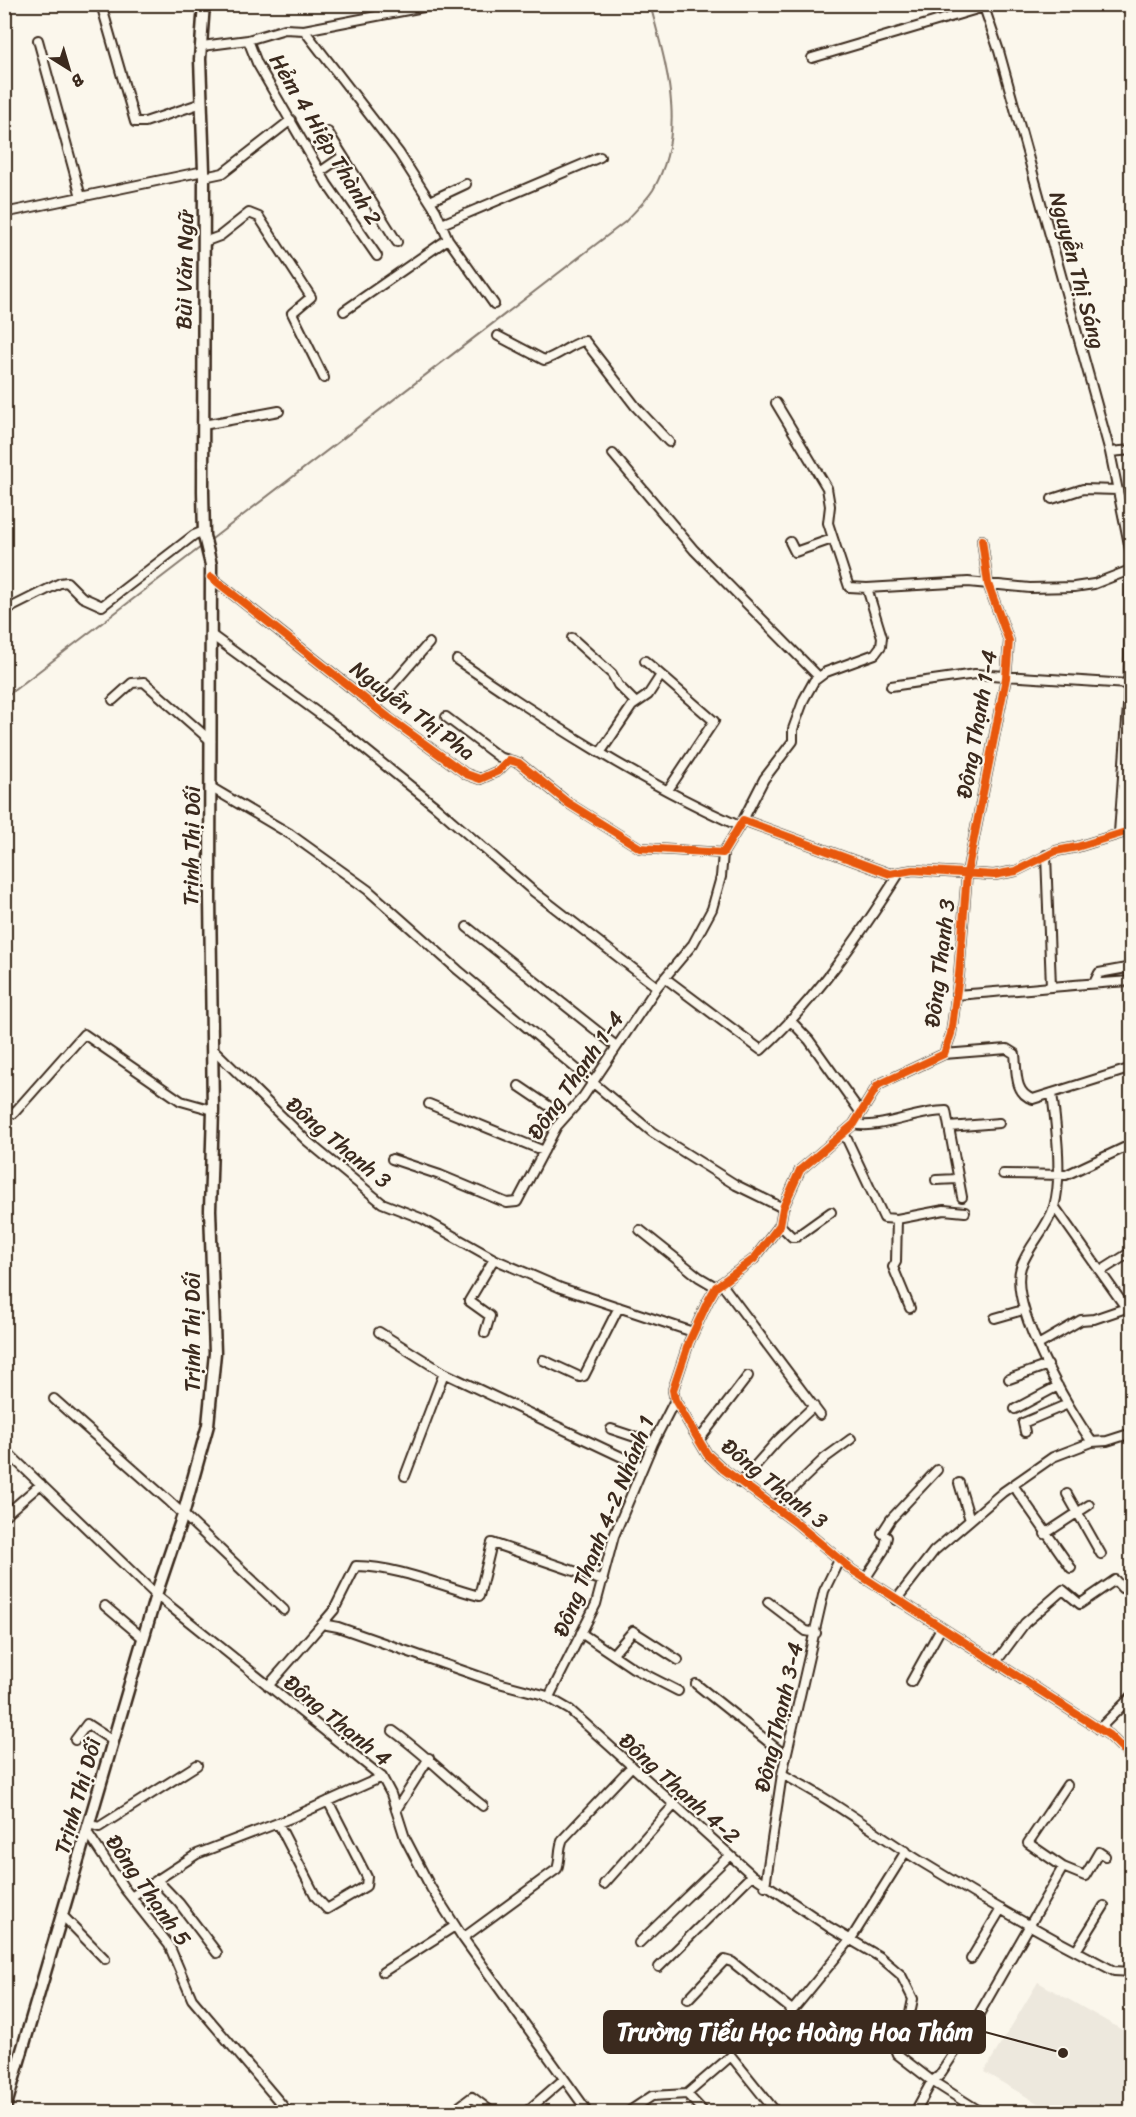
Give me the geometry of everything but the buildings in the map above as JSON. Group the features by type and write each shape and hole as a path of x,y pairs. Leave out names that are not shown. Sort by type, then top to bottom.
{"main road":[{"name":"Bùi Văn Ngữ","path":"204,4 202,46 204,533 210,560"},
{"name":"Trịnh Thị Dối","path":"4,2112 7,2092 62,1915 143,1638 183,1515 207,1425 214,1385 210,1210 213,1110 210,560"}],"street":[{"path":"101,4 135,122 145,122 202,102"},
{"path":"202,46 248,40 285,29 304,30 439,4"},
{"path":"812,58 984,6"},
{"name":"Nguyễn Thị Sáng","path":"984,6 1016,111 1110,452 1131,554 1130,645 1119,833"},
{"path":"304,30 399,153 430,201 448,239 494,304"},
{"path":"38,40 81,197"},
{"name":"Hẻm 4 Hiệp Thành 2","path":"248,40 257,63 320,172 377,256"},
{"path":"5,210 204,174 223,173 291,120"},
{"path":"328,132 397,242"},
{"path":"320,172 344,156"},
{"path":"442,224 600,157"},
{"path":"430,201 466,184"},
{"path":"204,242 220,236 249,213 259,217 311,297 292,313 324,378"},
{"path":"344,311 448,239"},
{"path":"498,336 544,360 566,352 581,341 585,341 636,407 669,442"},
{"path":"776,403 827,488 830,506 828,523 849,587 988,584 1030,588 1074,587 1094,584 1130,570"},
{"path":"203,425 279,411"},
{"path":"1110,452 1131,450"},
{"path":"613,454 694,550 819,677"},
{"path":"1052,499 1083,489 1118,490"},
{"path":"4,611 60,583 67,582 82,597 102,606 194,535 204,533"},
{"path":"790,542 795,552 832,539"},
{"name":"Đông Thạnh 1-4","path":"967,873 1006,678 1009,641 988,584 981,540"},
{"name":"Nguyễn Thị Pha","path":"211,577 374,706 466,774 480,779 498,771 509,760 519,764 568,803 640,848 723,853"},
{"path":"723,853 764,779 793,741 793,729 804,699 819,677 826,672 875,654 881,646 882,637 867,588"},
{"path":"210,634 340,729 435,806 532,891 657,987"},
{"path":"572,638 612,674 618,685 636,703"},
{"path":"374,706 429,643"},
{"path":"457,660 547,722 668,790 741,823 890,874 938,870 994,875 1016,871 1046,855 1131,830"},
{"path":"645,661 714,721 668,790"},
{"path":"891,687 975,674 1006,678 1128,684"},
{"path":"600,753 636,703 648,695 661,675"},
{"path":"113,700 132,683 144,682 211,741"},
{"path":"446,717 499,757 509,760"},
{"path":"212,788 290,834 368,890 652,1132 736,1185 783,1208"},
{"name":"Đông Thạnh 1-4","path":"392,1159 440,1175 507,1203 517,1202 543,1151 566,1117 583,1097 591,1081 657,987 693,944 712,909 721,877 723,853"},
{"path":"1046,855 1051,986"},
{"path":"665,978 761,1050 790,1020 872,917 900,872"},
{"name":"Đông Thạnh 3","path":"967,873 956,995 951,1034 944,1054 878,1085 854,1124 800,1170 783,1208 780,1225 754,1259 719,1285 693,1332 674,1390 675,1400 707,1454 740,1483 865,1579 1099,1729 1131,1758"},
{"path":"467,927 616,1046"},
{"path":"1094,983 1099,973 1131,968"},
{"path":"956,995 1131,981"},
{"path":"790,1020 809,1040 861,1113"},
{"path":"14,1113 84,1034 181,1101 213,1110"},
{"name":"Đông Thạnh 3","path":"212,1048 276,1112 368,1194 382,1203 423,1219 494,1259 561,1288 693,1332"},
{"path":"944,1054 1007,1049 1015,1054 1020,1091 1026,1097 1033,1099 1131,1068"},
{"path":"519,1086 566,1117"},
{"path":"1052,1093 1059,1147 1054,1206 1042,1233 1020,1268 1023,1310 1058,1386 1092,1442"},
{"path":"429,1104 543,1151"},
{"path":"854,1124 865,1127 927,1111 946,1111 962,1197"},
{"path":"949,1127 999,1123"},
{"path":"844,1133 884,1218 897,1219 944,1210 965,1212"},
{"path":"1003,1174 1066,1175 1131,1144"},
{"path":"936,1180 958,1179"},
{"path":"1038,1345 1081,1320 1094,1319 1129,1307 1054,1206"},
{"path":"780,1225 796,1238 831,1212"},
{"path":"897,1219 896,1262 893,1267 909,1308"},
{"path":"640,1230 699,1277 719,1285 820,1415"},
{"path":"1101,1271 1131,1252"},
{"path":"485,1333 490,1316 469,1301 494,1259"},
{"path":"543,1360 584,1376 619,1307"},
{"path":"995,1318 1023,1310"},
{"path":"379,1332 444,1373 643,1467"},
{"path":"1009,1379 1048,1365"},
{"path":"405,1476 444,1373"},
{"path":"699,1440 748,1376"},
{"path":"1015,1409 1058,1386"},
{"path":"54,1400 183,1515 284,1610"},
{"name":"Đông Thạnh 4-2 Nhánh 1","path":"549,1697 596,1604 614,1536 634,1494 653,1443 675,1400"},
{"path":"1025,1432 1023,1423 1068,1404"},
{"path":"740,1483 777,1441 814,1406"},
{"path":"611,1429 653,1443"},
{"path":"896,1600 934,1551 1013,1485 1053,1457 1092,1442 1107,1441 1131,1433"},
{"path":"774,1507 825,1458 850,1439"},
{"name":"Đông Thạnh 4","path":"4,1449 156,1595 382,1777 410,1848 463,1938 588,2112"},
{"path":"865,1579 884,1550 887,1536 882,1533 891,1519 937,1470"},
{"path":"959,1483 970,1520"},
{"path":"4,1516 41,1484"},
{"path":"1013,1485 1045,1534 1071,1568"},
{"path":"1067,1494 1101,1554"},
{"path":"1045,1534 1089,1505"},
{"path":"268,1686 334,1610 356,1566 389,1569 435,1580 445,1587 479,1596 492,1543 603,1581"},
{"name":"Đông Thạnh 3-4","path":"765,1886 786,1756 824,1592 839,1560"},
{"path":"996,1662 1025,1623 1063,1590 1080,1604 1115,1580 1122,1588 1131,1583"},
{"path":"768,1602 806,1631 816,1633"},
{"path":"105,1606 143,1638"},
{"name":"Đông Thạnh 4-2","path":"322,1624 444,1662 495,1682 549,1697 570,1710 729,1856 765,1886 880,1957 902,1975 913,1999 909,2018 895,2049 906,2062 981,2112"},
{"path":"910,1682 941,1628"},
{"path":"613,1654 633,1631 678,1660"},
{"path":"581,1633 678,1691"},
{"path":"696,1684 786,1756"},
{"path":"1099,1729 1131,1696"},
{"path":"75,1740 87,1724 113,1741"},
{"path":"393,1731 429,1758 436,1768 483,1806"},
{"path":"396,1810 429,1758"},
{"path":"88,1828 99,1827 197,1766"},
{"path":"463,1938 557,1869 560,1858 559,1847 563,1839 632,1766"},
{"path":"782,1774 836,1803 906,1851 1030,1926 1114,1971 1131,1972"},
{"path":"131,1897 198,1854 278,1823 382,1777"},
{"path":"1067,1785 1028,1843 1063,1867 1085,1876 1099,1852 1105,1856"},
{"path":"278,1823 316,1898 327,1909 366,1886 367,1877 328,1801"},
{"path":"604,1884 675,1804"},
{"name":"Đông Thạnh 5","path":"88,1828 131,1897 169,1945 192,1999 288,2112"},
{"path":"765,2044 850,1939 906,1851"},
{"path":"639,1942 729,1856"},
{"path":"915,2112 932,2081 939,2076 971,2028 1063,1867"},
{"path":"659,1967 752,1875"},
{"path":"157,1880 179,1903 217,1953"},
{"path":"1076,1951 1104,1905"},
{"path":"970,1959 1001,1909"},
{"path":"62,1915 105,1959"},
{"path":"383,1972 456,1926"},
{"path":"688,1999 725,1960 732,1962 792,2010"},
{"path":"628,2112 652,2096 687,2094 731,2056 776,2112"},
{"path":"525,2112 564,2079"},
{"path":"687,2094 704,2112"},
{"path":"452,2112 472,2097 492,2112"}],"shaded area":[{"path":"1038,1982 1131,2035 1131,2112 1053,2112 984,2072"}],"waterway":[{"path":"208,542 625,222 647,198 664,167 670,144 672,121 667,74 650,4"},
{"path":"4,698 201,547"}],"cycle path":[{"path":"982,540 988,584 1009,641 1006,678 967,873 959,975 951,1034 944,1054 878,1085 854,1124 800,1170 783,1208 780,1225 754,1259 716,1287 689,1342 673,1390 675,1400 707,1454 723,1469 795,1522 852,1570 1109,1735 1132,1758"},
{"path":"211,577 389,718 466,774 480,779 498,771 509,760 519,763 568,803 640,848 723,853 743,820 890,874 913,870 994,875 1016,871 1056,851 1132,830"}],"place":[{"name":"Trường Tiểu Học Hoàng Hoa Thám","path":"1063,2053"}]}
